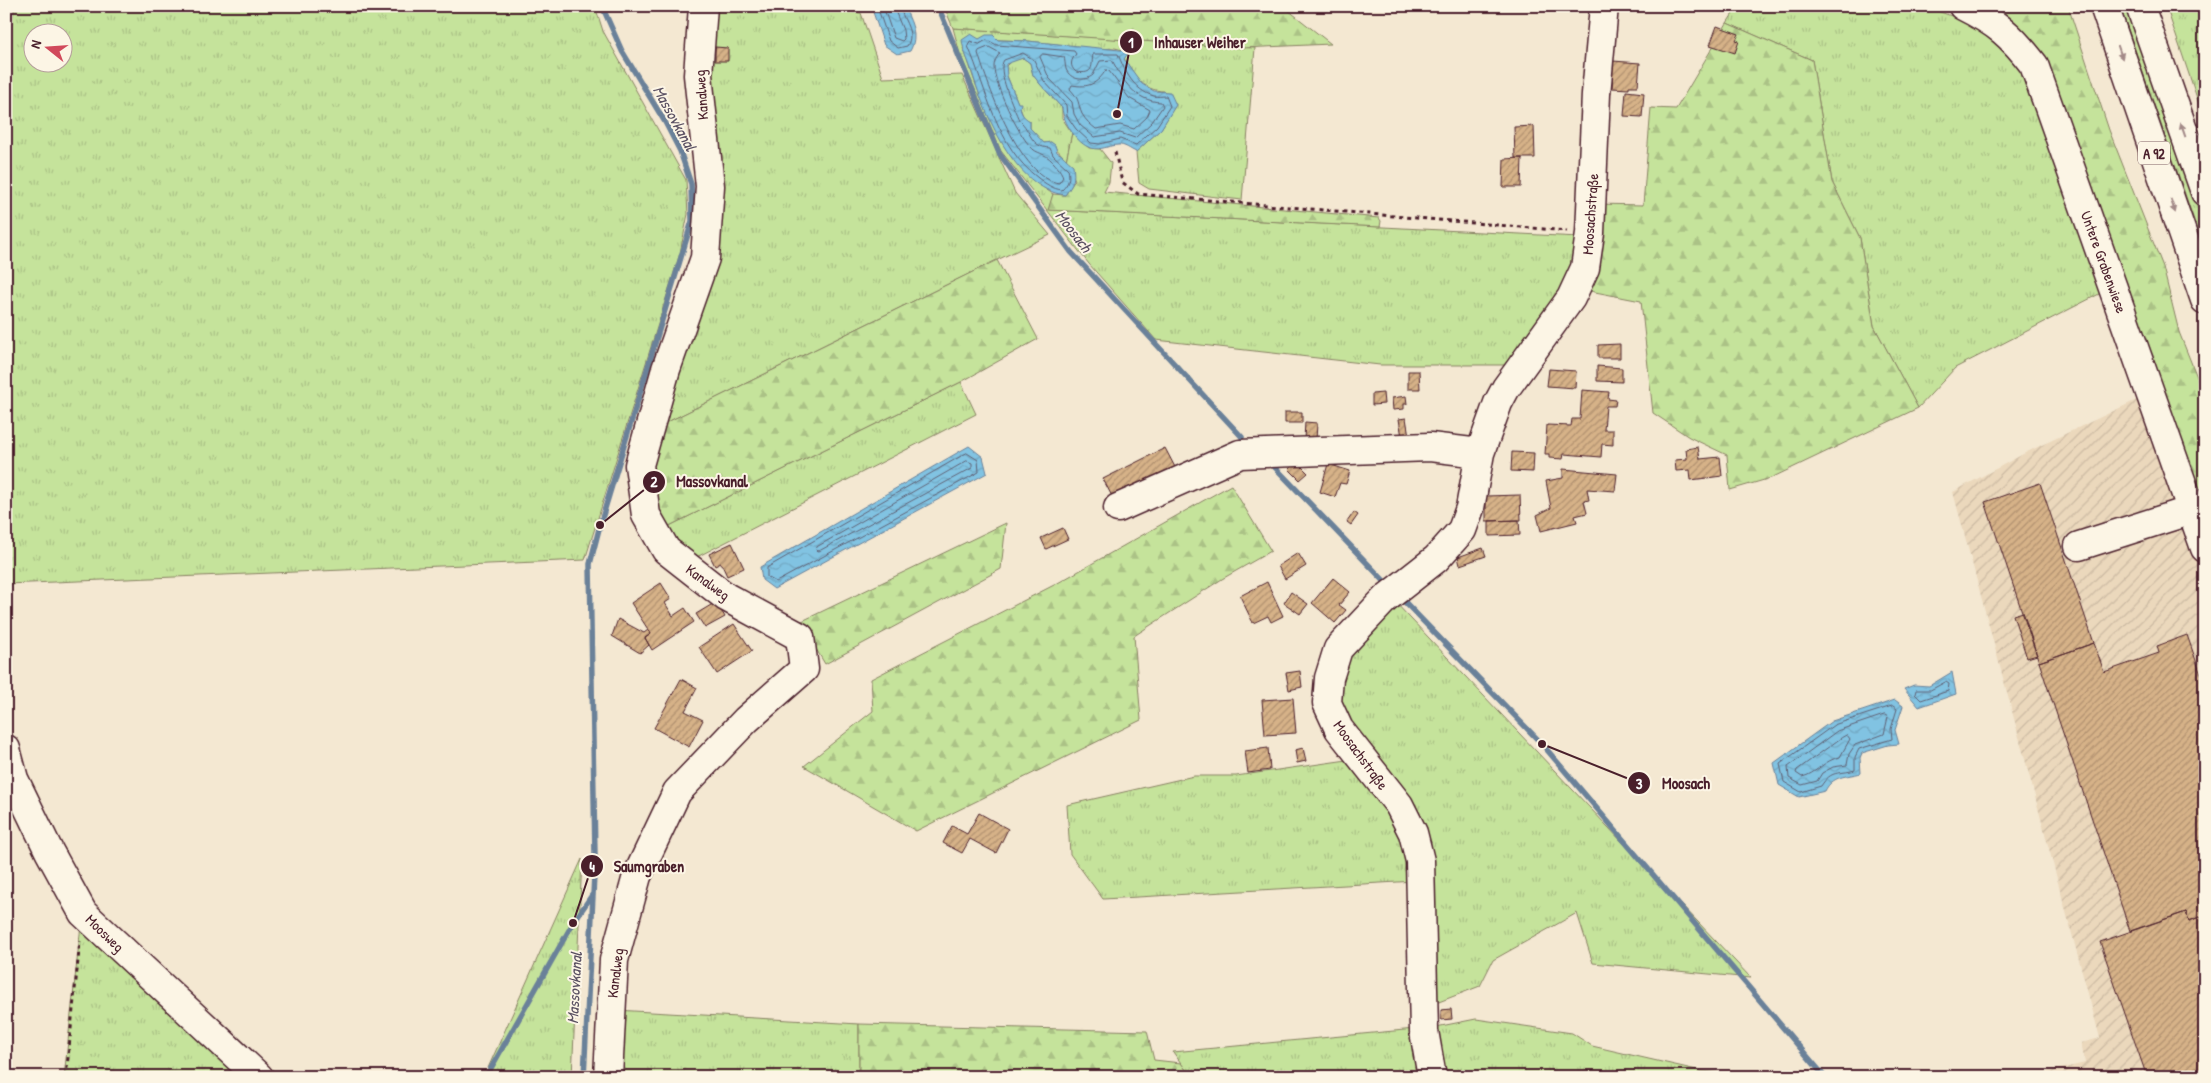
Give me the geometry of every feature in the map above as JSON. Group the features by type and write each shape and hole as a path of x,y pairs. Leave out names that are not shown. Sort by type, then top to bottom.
{"main road":[{"name":"Kanalweg","path":"608,1077 614,960 636,876 677,792 746,720 804,669 800,637 726,597 666,550 646,515 639,464 666,369 705,258 710,186 698,75 702,6"},
{"name":"Moosachstraße","path":"1432,1077 1424,1031 1420,861 1413,833 1399,805 1339,729 1327,703 1329,678 1338,649 1385,599 1436,559 1462,530 1470,508 1480,453 1498,403 1506,388 1571,298 1585,268 1590,232 1596,94 1604,6"},
{"name":"Untere Grabenwiese","path":"1963,6 1988,18 2014,39 2034,65 2205,548"},
{"name":"A 92","path":"2104,6 2205,300"},
{"name":"A 92","path":"2140,6 2205,192"},
{"path":"1118,508 1240,454 1430,447 1480,453"},
{"path":"2079,546 2192,510"},
{"name":"Moosweg","path":"6,749 10,780 83,913 259,1077"}],"path":[{"path":"1115,152 1122,182 1138,194 1590,232"},
{"path":"66,1077 83,913"}],"shaded area":[{"path":"2164,387 2205,502 2205,1077 2026,1077 2085,1063 2081,1043 2100,1038 1953,492 2027,452"}],"green space":[{"path":"14,6 595,6 603,31 686,180 688,214 680,253 585,560 6,584 6,68"},
{"path":"714,6 812,6 861,13 883,78 962,75 1015,193 1050,235 651,430 707,262 704,74"},
{"path":"944,6 1283,6 1331,44 1242,48 953,28"},
{"path":"1738,6 1923,6 1966,21 1994,38 2022,67 2103,292 1955,368 1918,408 1874,326 1860,238 1832,182 1812,60 1727,23"},
{"path":"1991,6 2068,6 2109,130 2163,267 2179,332 2205,397 2205,505 2073,136"},
{"path":"2120,6 2131,6 2205,222 2205,252"},
{"path":"2166,6 2205,6 2205,122"},
{"path":"1727,23 1812,60 1832,182 1860,238 1874,326 1918,408 1771,478 1730,490 1727,455 1689,437 1653,413 1641,301 1590,291 1596,204 1643,205 1651,108 1676,109"},
{"path":"953,28 1255,48 1242,200 1149,189 1139,183 1136,152 1161,129 1175,105 1164,91 1150,88 1140,81 1124,58 1130,52 1115,48 1100,49 1028,41 979,39 963,48 982,101 1005,146 1015,160 1038,184 1053,194 1049,210 1579,237 1572,274 1518,365 1380,365 1156,340 1089,264 1001,151 960,54"},
{"path":"1023,58 1030,63 1033,75 1040,84 1062,108 1062,118 1072,133 1066,161 1051,142 1044,143 1040,140 1030,128 1030,121 1024,118 1005,67 1011,61"},
{"path":"1072,133 1089,148 1100,149 1111,163 1109,182 1104,192 1379,218 1381,221 1380,227 1048,210 1053,194 1065,195 1075,180 1066,161"},
{"path":"997,260 1038,339 961,382 661,530 649,510 651,430"},
{"path":"961,382 976,414 689,561 661,530"},
{"path":"1231,485 1271,551 1222,579 1134,636 1141,720 916,831 804,766 873,711 871,679 1056,584"},
{"path":"1006,523 1001,569 825,664 800,622"},
{"path":"1393,600 1751,978 1593,963 1577,913 1493,960 1480,986 1431,1005 1415,881 1103,899 1070,854 1067,805 1194,776 1236,776 1354,759 1340,706 1344,652"},
{"path":"582,859 572,1077 484,1077"},
{"path":"82,916 249,1077 64,1077"},
{"path":"616,1010 859,1024 859,1077 614,1077"},
{"path":"1476,1019 1572,1033 1592,1046 1701,1071 1774,1077 1191,1077 1173,1052 1436,1027"},
{"path":"859,1024 1147,1031 1154,1060 1181,1063 1191,1077 859,1077"}],"water":[{"path":"871,6 904,6 914,34 913,45 910,51 897,54 884,45"},
{"path":"971,34 979,39 986,35 993,35 998,40 1130,51 1124,59 1142,84 1154,91 1170,92 1176,105 1161,129 1136,152 1120,145 1098,149 1091,148 1081,142 1072,132 1065,120 1062,108 1033,75 1030,63 1023,58 1006,64 1007,76 1018,103 1021,103 1022,114 1030,121 1030,128 1044,143 1051,142 1055,145 1057,152 1073,165 1073,181 1065,195 1047,190 1031,179 1016,164 993,126 963,47 962,40"},
{"path":"969,446 983,457 987,473 774,589 762,580 760,567"},
{"path":"1952,672 1956,694 1919,707 1904,689 1914,685 1929,686"},
{"path":"1895,700 1903,706 1895,730 1899,744 1888,745 1862,753 1860,758 1861,773 1836,779 1825,791 1799,797 1779,785 1774,763 1832,721"}],"building":[{"path":"1717,26 1739,34 1736,40 1739,41 1735,53 1710,45"},
{"path":"715,47 728,48 728,61 715,61"},
{"path":"1613,61 1640,63 1638,86 1629,86 1629,89 1612,88"},
{"path":"1626,91 1644,93 1642,117 1624,116"},
{"path":"1534,126 1535,158 1515,158 1514,127"},
{"path":"1522,158 1521,187 1503,187 1504,159"},
{"path":"1620,344 1620,358 1598,358 1598,345"},
{"path":"1597,366 1622,368 1622,382 1597,381"},
{"path":"1549,369 1576,371 1575,388 1547,386"},
{"path":"1408,371 1419,371 1420,389 1408,389"},
{"path":"1582,390 1609,392 1608,399 1616,400 1615,406 1606,406 1604,430 1613,430 1613,445 1602,444 1601,457 1564,454 1563,459 1549,458 1549,454 1545,454 1547,425 1571,426 1572,419 1580,419"},
{"path":"1383,393 1384,404 1372,405 1372,394"},
{"path":"1406,396 1407,404 1404,404 1404,409 1393,410 1392,398"},
{"path":"1285,412 1302,412 1302,423 1285,423"},
{"path":"1406,418 1409,436 1402,437 1399,419"},
{"path":"1305,422 1317,423 1316,440 1304,439"},
{"path":"1698,447 1700,459 1720,457 1722,476 1691,480 1690,470 1676,471 1675,460 1687,459 1686,449"},
{"path":"1165,448 1177,471 1115,502 1103,479"},
{"path":"1512,452 1534,453 1533,472 1511,471"},
{"path":"1297,462 1308,473 1300,480 1289,469"},
{"path":"1328,464 1350,471 1346,484 1340,483 1335,497 1320,492"},
{"path":"1563,469 1617,474 1615,491 1587,489 1589,500 1584,501 1587,513 1575,516 1577,522 1541,531 1537,515 1551,508 1546,481 1563,478"},
{"path":"2040,483 2094,643 2039,662 1985,502"},
{"path":"1520,495 1521,520 1486,521 1486,496"},
{"path":"1354,512 1358,515 1351,525 1347,522"},
{"path":"1519,520 1520,535 1489,536 1489,521"},
{"path":"1063,528 1068,539 1046,549 1041,538"},
{"path":"732,543 744,568 727,576 721,563 715,566 709,554"},
{"path":"1483,548 1486,556 1460,565 1458,557"},
{"path":"1298,553 1306,566 1285,579 1278,566"},
{"path":"1333,578 1350,592 1339,605 1346,610 1335,623 1312,603"},
{"path":"1267,582 1283,616 1271,622 1268,616 1253,623 1240,596"},
{"path":"661,583 671,599 665,603 673,616 685,608 694,622 652,650 645,638 651,634 631,603"},
{"path":"1291,592 1308,604 1300,614 1284,603"},
{"path":"716,602 725,617 705,628 696,614"},
{"path":"2023,612 2037,655 2027,658 2013,615"},
{"path":"618,619 644,633 648,630 651,634 645,638 649,645 640,653 612,636"},
{"path":"734,624 752,651 717,674 699,647"},
{"path":"2187,635 2205,686 2205,915 2189,921 2186,912 2130,931 2039,662 2094,643 2104,672 2159,653 2157,646"},
{"path":"1300,671 1302,687 1289,690 1286,673"},
{"path":"681,679 697,688 685,711 703,720 689,747 654,728"},
{"path":"1293,698 1296,733 1265,735 1262,700"},
{"path":"1268,748 1270,770 1248,773 1245,751"},
{"path":"1303,748 1306,761 1297,763 1295,750"},
{"path":"979,813 1008,829 996,853 970,839 962,853 943,843 952,826 967,834"},
{"path":"2186,912 2189,921 2205,915 2205,1077 2147,1077 2100,942"},
{"path":"1451,1009 1452,1019 1441,1020 1441,1010"}],"waterway":[{"name":"Massovkanal","path":"584,1077 595,855 590,564 600,525 692,221 691,184 680,151 665,122 622,51 602,6"},
{"name":"Moosach","path":"938,6 999,153 1071,252 1242,437"},
{"name":"Moosach","path":"1269,461 1389,586"},
{"name":"Moosach","path":"1399,596 1542,744 1825,1077"},
{"path":"486,1077 573,923 592,895"}],"place":[{"name":"Inhauser Weiher","path":"1117,114"},
{"name":"Massovkanal","path":"600,525"},
{"name":"Moosach","path":"1542,744"},
{"name":"Saumgraben","path":"573,923"}]}
